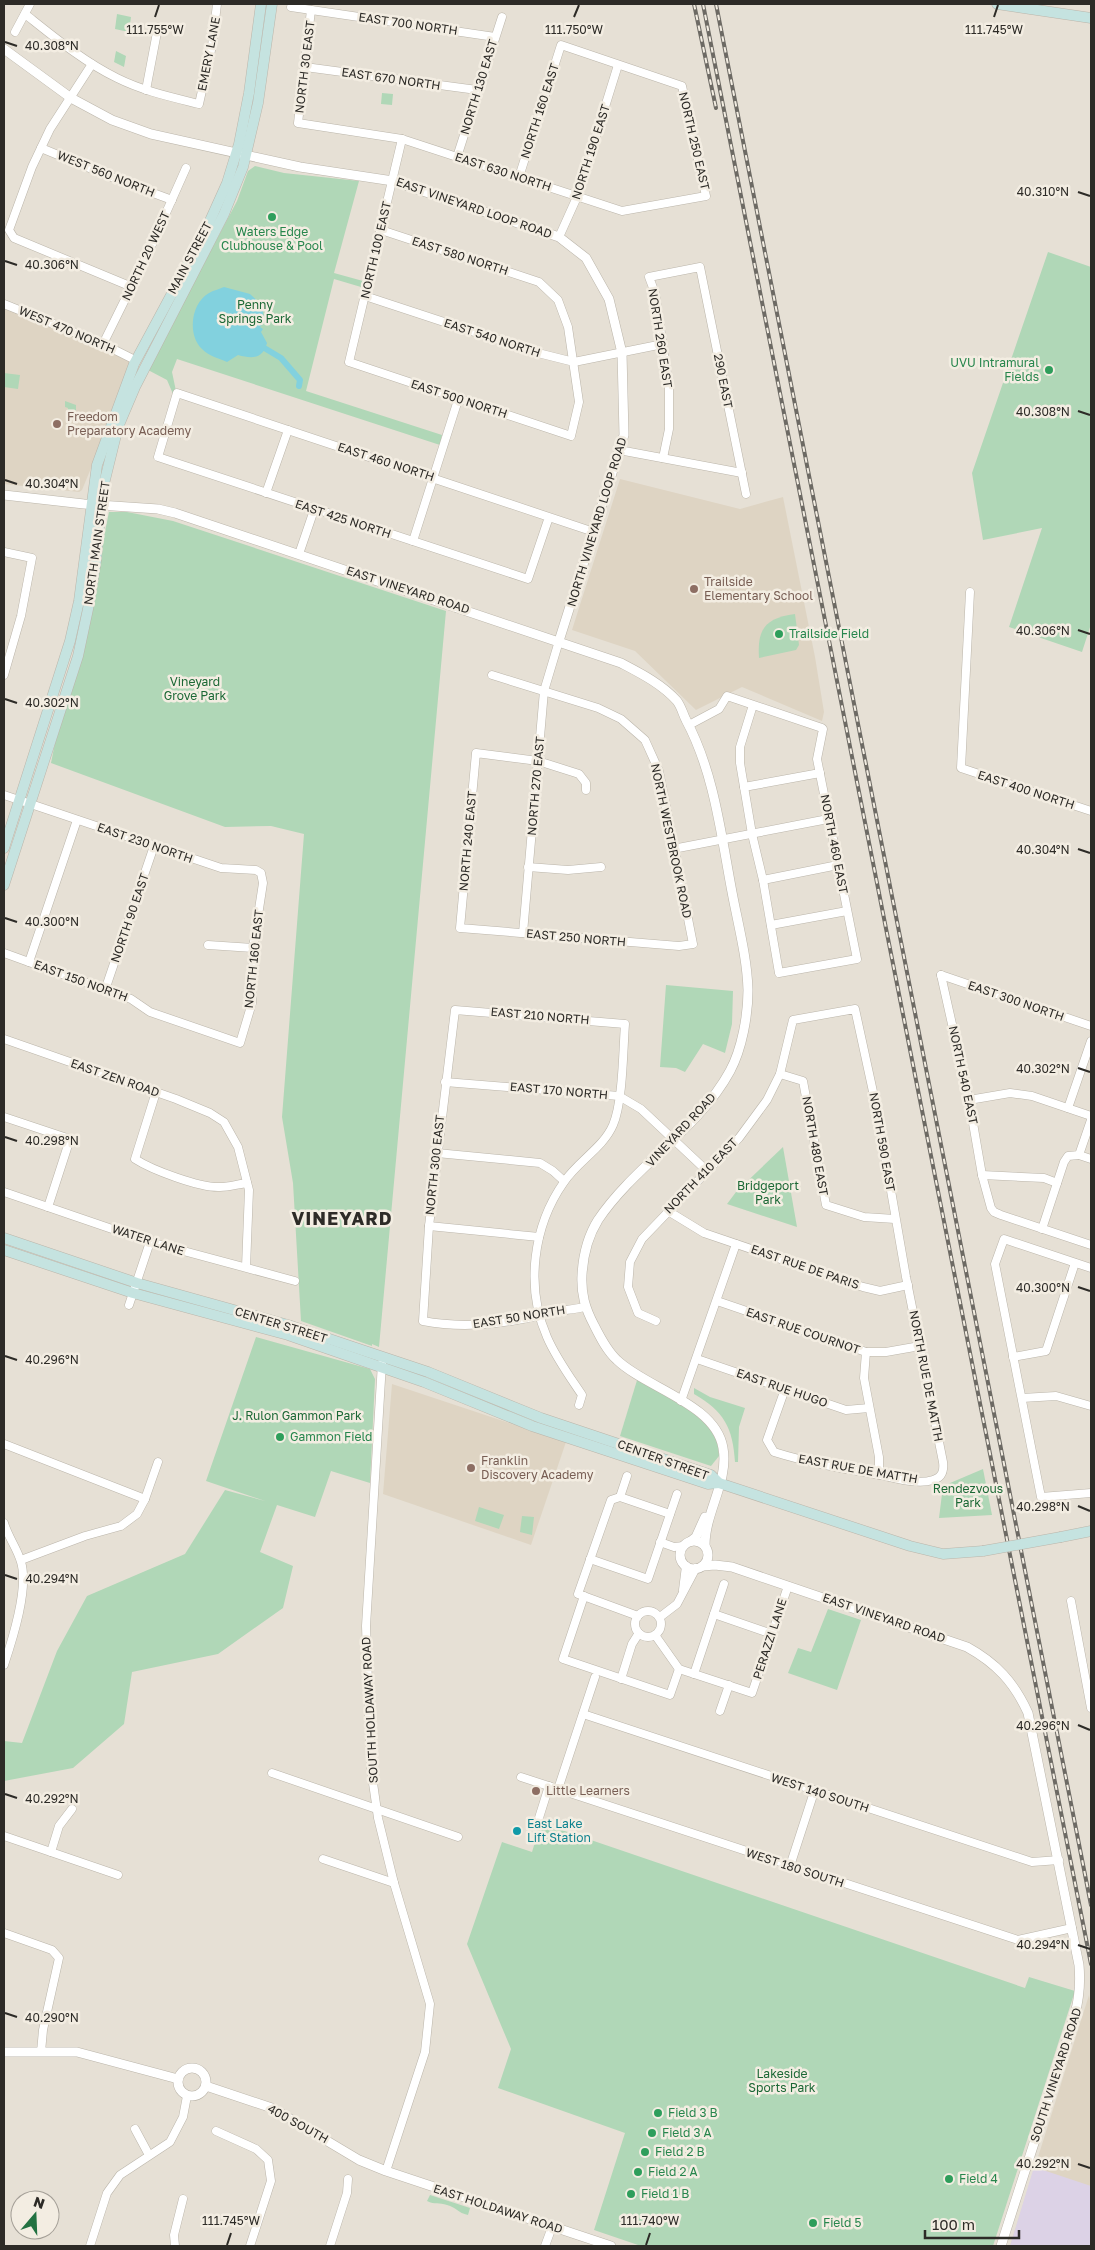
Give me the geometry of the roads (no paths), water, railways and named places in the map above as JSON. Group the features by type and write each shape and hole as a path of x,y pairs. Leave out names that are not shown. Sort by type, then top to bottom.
{"main road":[{"name":"MAIN STREET","path":"97,504 97,465 130,374 210,221 241,155 261,4"},
{"name":"MAIN STREET","path":"224,214 258,103 272,4"},
{"path":"997,4 1091,18"},
{"name":"NORTH MAIN STREET","path":"4,848 70,641 97,504 102,492 118,427 135,387 224,214"},
{"name":"NORTH MAIN STREET","path":"4,885 78,656 93,580 97,504"},
{"name":"CENTER STREET","path":"4,1238 135,1288"},
{"name":"CENTER STREET","path":"4,1250 135,1288 288,1336 382,1362 428,1372 528,1413 711,1476 719,1483"},
{"name":"CENTER STREET","path":"382,1362 532,1426 708,1484 719,1483"},
{"path":"457,1395 462,1392 490,1404 498,1401"},
{"path":"528,1413 532,1426"},
{"path":"719,1483 918,1548 944,1554 983,1551 1062,1538 1091,1531"}],"street":[{"path":"15,32 30,4"},
{"name":"EMERY LANE","path":"146,90 199,104 212,46 218,4"},
{"name":"EAST 700 NORTH","path":"291,7 495,37"},
{"name":"NORTH 30 EAST","path":"298,123 311,10"},
{"path":"25,14 92,64 146,90 158,27"},
{"name":"NORTH 130 EAST","path":"457,157 502,17"},
{"name":"NORTH 160 EAST","path":"519,177 561,45 618,65"},
{"name":"EAST VINEYARD LOOP ROAD","path":"4,49 71,98 112,120 151,134 300,168 393,181 560,237 586,258"},
{"path":"92,64 50,129 9,230 14,238 132,287"},
{"name":"NORTH 250 EAST","path":"618,65 682,86 706,196"},
{"name":"NORTH 190 EAST","path":"560,237 577,197 618,65"},
{"name":"EAST 670 NORTH","path":"305,67 477,90"},
{"name":"EAST 630 NORTH","path":"298,123 402,139 622,211 706,196"},
{"name":"NORTH 100 EAST","path":"349,362 402,139"},
{"name":"WEST 560 NORTH","path":"41,148 172,200"},
{"name":"NORTH 20 WEST","path":"103,344 132,287 186,168"},
{"name":"EAST 580 NORTH","path":"381,230 539,282 558,300 568,327 574,362"},
{"name":"NORTH VINEYARD LOOP ROAD","path":"559,641 624,435 622,353 609,299 586,258"},
{"name":"NORTH 260 EAST","path":"663,458 669,429 670,388 655,293 650,277 700,267"},
{"name":"290 EAST","path":"700,267 746,494"},
{"name":"EAST 540 NORTH","path":"365,296 538,353 574,362 662,344"},
{"name":"WEST 470 NORTH","path":"4,304 103,344 131,358"},
{"name":"EAST 500 NORTH","path":"349,362 458,400 571,436 579,402 574,362"},
{"name":"EAST 460 NORTH","path":"158,457 177,393 594,532"},
{"path":"413,541 458,400"},
{"path":"266,493 288,430"},
{"path":"620,450 742,473"},
{"name":"EAST 425 NORTH","path":"158,457 528,579 549,517"},
{"name":"EAST VINEYARD ROAD","path":"4,495 158,509 175,513 559,641 621,663 648,677 677,702 689,725"},
{"path":"299,554 314,510"},
{"path":"4,552 32,558 21,616 4,675"},
{"name":"EAST 400 NORTH","path":"970,592 961,768 1091,811"},
{"name":"NORTH 270 EAST","path":"522,933 544,691 559,641"},
{"path":"492,675 544,691"},
{"name":"NORTH WESTBROOK ROAD","path":"544,691 598,708 621,719 646,740 659,771 693,944"},
{"path":"689,725 719,709 727,696 753,705 740,747 744,787 770,925 848,911"},
{"name":"NORTH 460 EAST","path":"753,705 823,729 817,759 857,959 779,973 770,925"},
{"name":"VINEYARD ROAD","path":"689,725 706,767 744,953 748,991 745,1016 732,1069 714,1097 620,1194 597,1221 586,1248 582,1276 584,1307 600,1338 615,1359 638,1377 681,1401 708,1419 717,1430 723,1448 723,1464 719,1483"},
{"name":"NORTH 240 EAST","path":"460,928 476,753 538,761"},
{"path":"538,761 579,774 586,783 586,790"},
{"path":"744,787 820,773"},
{"name":"EAST 230 NORTH","path":"4,795 221,868 256,870 261,873"},
{"path":"673,848 828,819"},
{"path":"29,962 77,820"},
{"name":"NORTH 90 EAST","path":"105,990 154,846"},
{"path":"763,880 838,866"},
{"path":"528,867 568,870 601,867"},
{"name":"NORTH 160 EAST","path":"240,1043 252,1003 253,948 263,884 261,873"},
{"name":"EAST 250 NORTH","path":"460,928 679,946 693,944"},
{"path":"208,945 253,948"},
{"name":"EAST 150 NORTH","path":"4,953 131,998 150,1012 240,1043"},
{"name":"EAST 300 NORTH","path":"941,975 1091,1026"},
{"name":"NORTH 540 EAST","path":"941,975 969,1100 982,1175 991,1208 994,1212 1042,1229"},
{"name":"NORTH 410 EAST","path":"656,1321 638,1313 628,1287 630,1262 642,1239 706,1170 739,1138 767,1100 780,1074 793,1020 855,1009"},
{"name":"NORTH 590 EAST","path":"855,1009 877,1110 907,1281"},
{"name":"EAST 210 NORTH","path":"454,1010 625,1024 619,1096"},
{"name":"NORTH 300 EAST","path":"424,1321 428,1226 454,1010"},
{"name":"EAST ZEN ROAD","path":"4,1039 156,1092 210,1113 224,1122 238,1147 247,1183"},
{"path":"1068,1108 1091,1041"},
{"name":"NORTH 480 EAST","path":"780,1074 803,1081 826,1205 864,1217 895,1219"},
{"name":"EAST 170 NORTH","path":"445,1082 619,1096 640,1109 706,1170"},
{"path":"156,1092 135,1160 145,1166 199,1184 219,1187 247,1183 249,1190 246,1267"},
{"path":"969,1100 1010,1093 1032,1096 1091,1116"},
{"path":"579,1405 582,1395 547,1338 540,1316 534,1283 539,1237 555,1196 564,1181 607,1136 618,1110 619,1096"},
{"path":"4,1117 70,1139 48,1207"},
{"path":"1079,1155 1091,1120"},
{"path":"437,1153 540,1163 564,1181"},
{"path":"1091,1159 1079,1155 1068,1156 1064,1162 1042,1229 1091,1245"},
{"path":"982,1175 1044,1178 1057,1183"},
{"name":"WATER LANE","path":"4,1192 150,1242 294,1281"},
{"name":"EAST RUE DE PARIS","path":"668,1211 704,1233 863,1287 880,1291 907,1281"},
{"path":"428,1226 539,1237"},
{"path":"1091,1268 1004,1239 995,1264 1041,1497 1091,1493"},
{"path":"129,1305 150,1242"},
{"path":"681,1401 736,1244"},
{"path":"1014,1357 1046,1351 1075,1263"},
{"name":"NORTH RUE DE MATTH","path":"907,1281 944,1462 944,1470 941,1475"},
{"name":"EAST RUE COURNOT","path":"717,1301 866,1352 886,1352 920,1346"},
{"name":"EAST 50 NORTH","path":"424,1321 446,1325 478,1325 540,1316 584,1307"},
{"path":"866,1352 864,1378 879,1457 879,1475"},
{"name":"EAST RUE HUGO","path":"697,1359 846,1410 869,1408"},
{"name":"SOUTH HOLDAWAY ROAD","path":"382,1362 366,1626 372,1769 377,1809 394,1883 430,2004 425,2052 386,2171"},
{"name":"EAST RUE DE MATTH","path":"785,1389 767,1440 774,1452 808,1462 912,1481 934,1480 941,1475"},
{"path":"1022,1398 1056,1396 1091,1406"},
{"path":"5,1448 146,1499"},
{"path":"21,1560 85,1536 121,1526 137,1514 146,1499 158,1462"},
{"path":"620,1497 627,1476"},
{"path":"683,1547 696,1537 703,1523 712,1493 719,1483"},
{"path":"660,1617 677,1604 683,1590 708,1558 706,1547 719,1483"},
{"path":"590,1559 648,1579 676,1494"},
{"path":"670,1514 620,1497 613,1499 608,1505 590,1559 563,1659 670,1695 679,1669"},
{"path":"4,1522 6,1532 21,1560 24,1576 23,1591 4,1664"},
{"path":"660,1542 683,1547 696,1541 706,1547"},
{"path":"683,1547 686,1566 683,1590"},
{"name":"EAST VINEYARD ROAD","path":"706,1547 716,1559 732,1567 967,1646 986,1657 1005,1674 1020,1695"},
{"name":"EAST VINEYARD ROAD","path":"700,1567 715,1565 732,1567"},
{"path":"686,1566 700,1567"},
{"path":"694,1674 724,1584"},
{"name":"PERAZZI LANE","path":"729,1685 752,1693 788,1586"},
{"path":"581,1595 638,1616 649,1611 660,1617"},
{"path":"1071,1601 1091,1708"},
{"path":"714,1614 772,1634"},
{"path":"638,1616 636,1626 639,1633 646,1637 655,1635 661,1628 660,1617"},
{"path":"621,1679 632,1644 639,1633"},
{"path":"655,1635 679,1669 729,1685 720,1711"},
{"path":"558,1789 595,1677"},
{"name":"SOUTH VINEYARD ROAD","path":"1001,2246 1079,2001 1080,1965 1028,1713 1020,1695"},
{"name":"WEST 140 SOUTH","path":"583,1714 814,1792 1032,1862 1059,1860"},
{"path":"272,1773 458,1837"},
{"name":"WEST 180 SOUTH","path":"521,1776 1018,1940 1072,1928"},
{"path":"538,1821 549,1786"},
{"path":"790,1866 814,1792"},
{"path":"51,1852 59,1826 72,1809"},
{"path":"4,1836 118,1875"},
{"path":"323,1859 394,1883"},
{"path":"4,1933 56,1953 59,1964 48,2003 43,2030 42,2052"},
{"path":"4,2052 77,2052 178,2079"},
{"path":"195,2068 202,2073 206,2086 196,2096 187,2096 178,2087 178,2079 182,2072 195,2068"},
{"name":"400 SOUTH","path":"206,2086 272,2108 360,2160 386,2171"},
{"path":"90,2246 107,2193 120,2175 170,2142 183,2117 187,2096"},
{"path":"135,2129 149,2155"},
{"path":"216,2131 256,2149 268,2160 271,2180 250,2246"},
{"name":"EAST HOLDAWAY ROAD","path":"386,2171 611,2246"},
{"path":"330,2246 346,2193 348,2179"},
{"path":"175,2246 174,2235 183,2199"},
{"path":"545,2246 552,2227"}],"water":[{"path":"224,287 250,294 262,305 264,322 260,327 263,329 261,332 267,343 260,355 248,357 238,355 227,362 214,357 197,343 194,336 193,320 198,304 209,293"}],"waterway":[{"path":"266,349 281,358 300,380 299,386"}],"railway":[{"path":"694,4 716,108"},
{"path":"703,4 1091,1964"},
{"path":"716,4 1091,1905"}],"place":[{"name":"Waters Edge Clubhouse & Pool","path":"272,217"},
{"name":"UVU Intramural Fields","path":"1049,370"},
{"name":"Freedom Preparatory Academy","path":"57,424"},
{"name":"Trailside Elementary School","path":"694,589"},
{"name":"Trailside Field","path":"779,634"},
{"name":"Gammon Field","path":"280,1437"},
{"name":"Franklin Discovery Academy","path":"471,1468"},
{"name":"Little Learners","path":"536,1791"},
{"name":"East Lake Lift Station","path":"517,1831"},
{"name":"Field 3 B","path":"658,2113"},
{"name":"Field 3 A","path":"652,2133"},
{"name":"Field 2 B","path":"645,2152"},
{"name":"Field 2 A","path":"638,2172"},
{"name":"Field 4","path":"949,2179"},
{"name":"Field 1 B","path":"631,2194"},
{"name":"Field 5","path":"813,2223"}],"district":[{"name":"VINEYARD","path":"342,1219"}],"park label":[{"name":"Penny Springs Park","path":"255,312"},
{"name":"Vineyard Grove Park","path":"195,689"},
{"name":"Bridgeport Park","path":"768,1193"},
{"name":"J. Rulon Gammon Park","path":"297,1416"},
{"name":"Rendezvous Park","path":"968,1496"},
{"name":"Lakeside Sports Park","path":"782,2081"}]}
